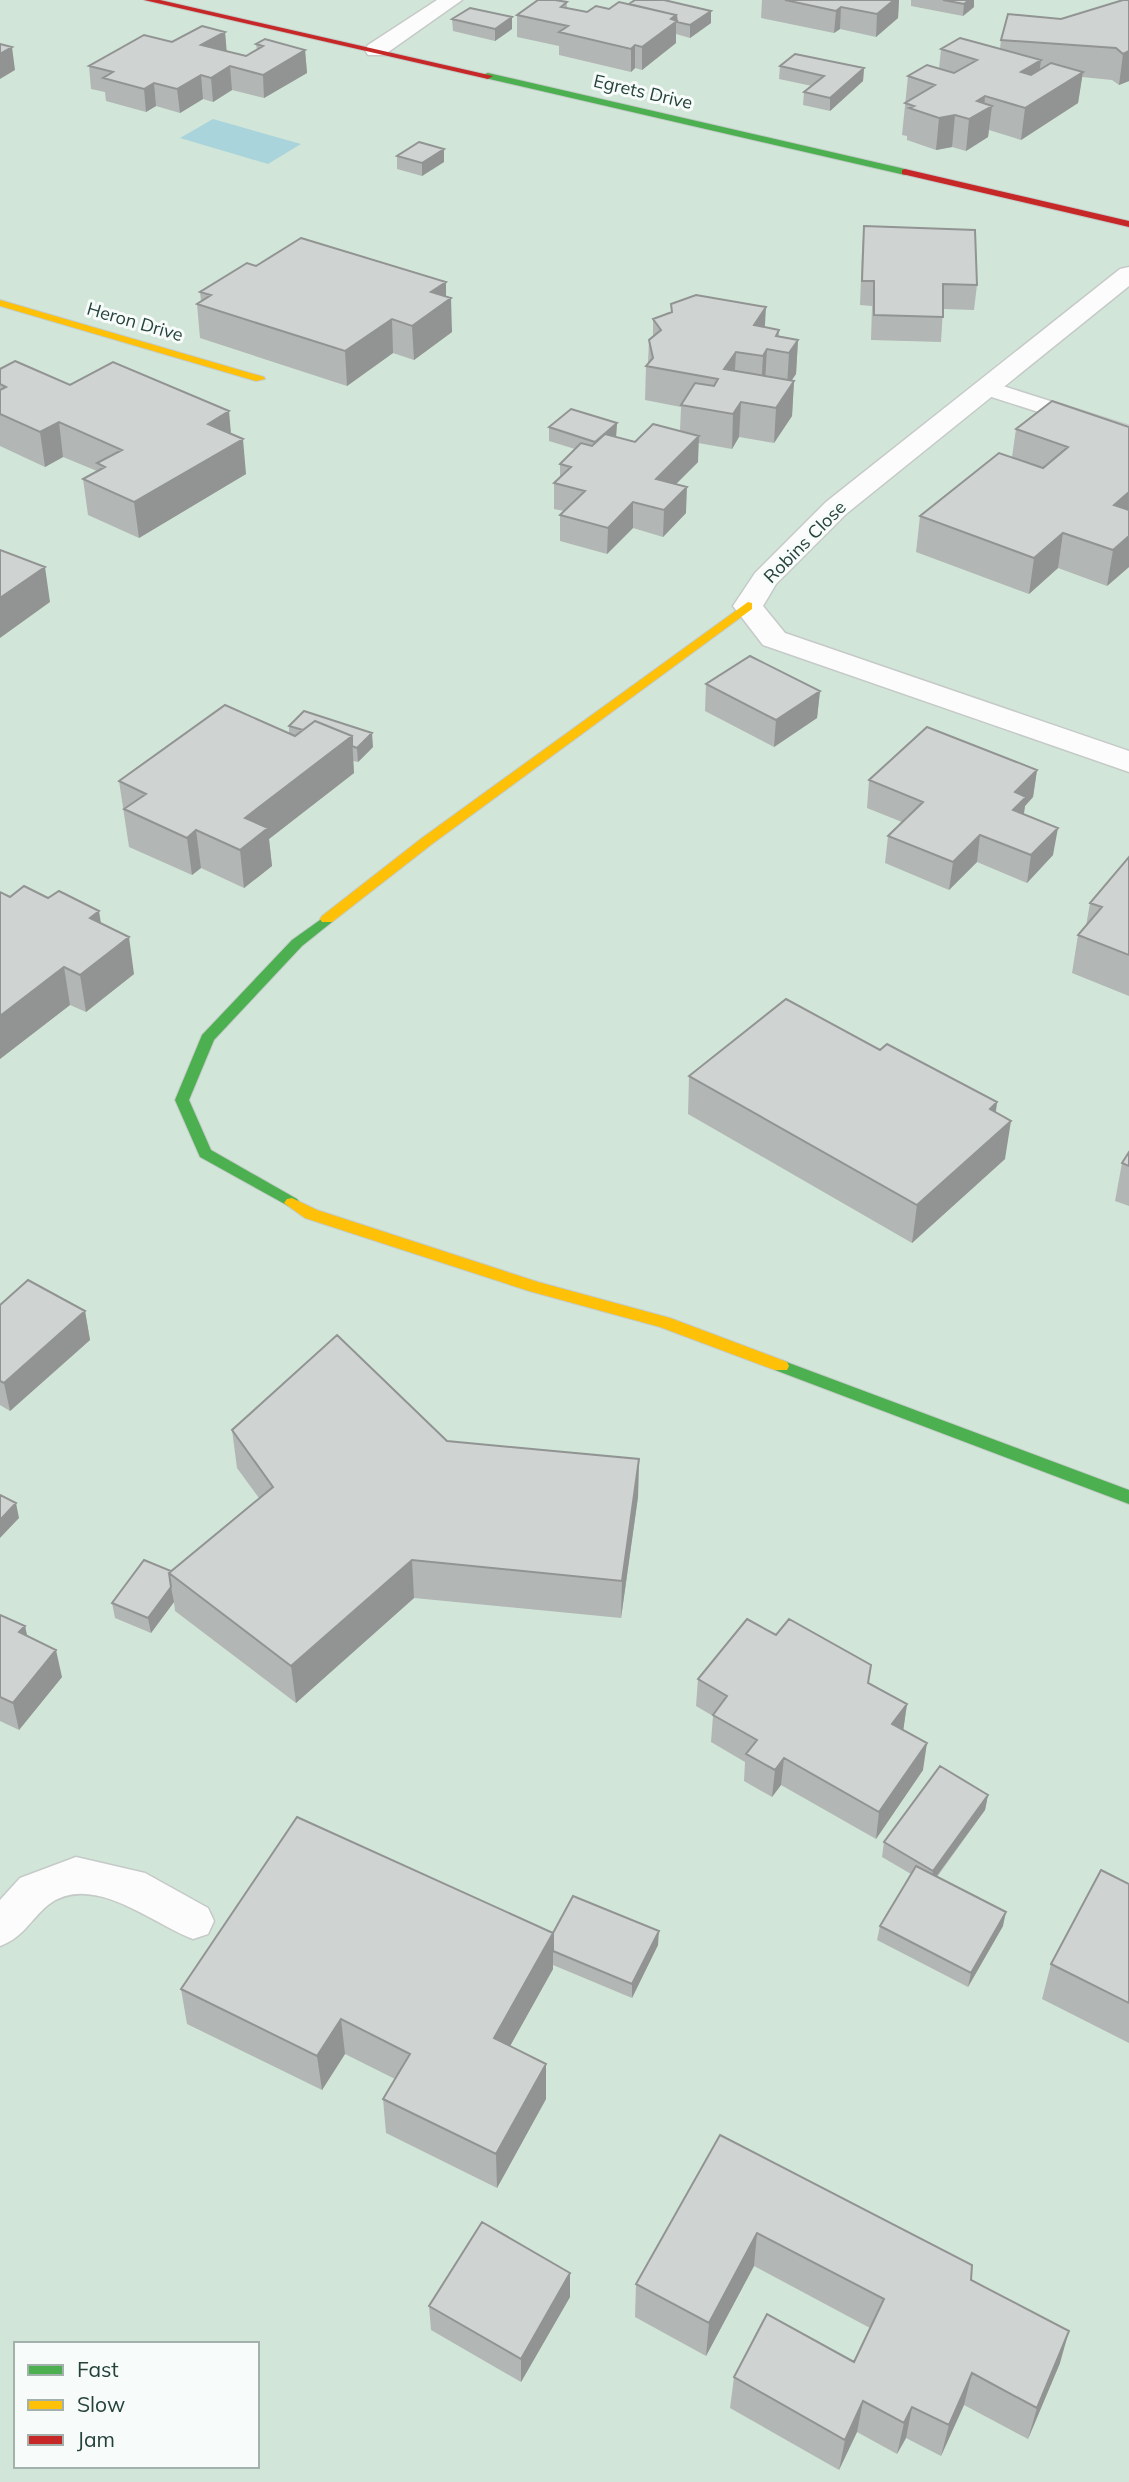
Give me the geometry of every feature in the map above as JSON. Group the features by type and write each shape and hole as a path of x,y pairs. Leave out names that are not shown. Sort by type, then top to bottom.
{"street":[{"name":"Egrets Drive","path":"148,0 1129,224"},
{"path":"376,50 451,0"},
{"name":"Robins Close","path":"748,606 765,579 836,508 1129,274"},
{"name":"Heron Drive","path":"0,303 260,379"},
{"path":"1129,762 774,639 748,606 428,841 297,943 207,1038 182,1100 205,1153 311,1214 535,1287 664,1322 1129,1497"}],"lane":[{"path":"987,388 1129,434"},
{"path":"0,1928 35,1891 76,1875 130,1886 193,1921"}],"green space":[{"path":"0,0 1129,0 1129,2482 0,2482"}],"water":[{"path":"213,119 301,144 268,164 180,138"}],"building":[{"path":"538,0 567,2 561,7 587,12 596,6 609,9 619,2 676,15 671,19 677,21 642,47 635,45 631,49 559,32 568,26 517,15"},
{"path":"635,0 664,0 711,11 690,25 677,22 676,15 629,4"},
{"path":"785,0 894,0 877,14 841,7 836,11"},
{"path":"943,0 969,0 964,4"},
{"path":"1129,0 1129,51 1123,54 1116,48 1001,40 1008,14 1061,19"},
{"path":"470,8 512,17 495,29 452,19"},
{"path":"202,26 225,32 201,45 246,56 263,46 256,44 265,39 305,50 263,75 230,66 211,78 201,75 177,89 154,83 144,89 103,78 113,72 89,66 144,35 172,42"},
{"path":"960,38 1041,60 1021,72 1031,75 1051,63 1083,72 1025,108 985,96 977,101 992,106 969,119 955,115 939,118 909,108 914,106 905,103 935,85 908,76 927,65 954,73 977,60 941,49"},
{"path":"0,44 12,47 0,54"},
{"path":"795,54 864,68 830,98 804,92 824,76 780,66"},
{"path":"419,142 444,149 422,163 397,156"},
{"path":"864,226 975,230 977,285 943,284 943,317 874,315 874,281 862,281"},
{"path":"301,238 446,282 431,292 451,298 412,326 392,319 345,351 197,304 211,295 200,292 247,263 256,266"},
{"path":"696,295 766,307 754,325 779,330 776,336 798,340 789,353 767,349 763,356 736,352 724,369 794,381 776,408 741,402 733,414 681,405 695,383 714,386 718,379 646,366 653,358 649,340 661,330 653,319 672,312 671,304"},
{"path":"15,361 70,385 113,362 229,411 208,424 243,439 134,502 83,479 105,467 97,463 122,450 59,422 40,432 0,414 0,390 6,387 0,384 0,369"},
{"path":"1052,401 1129,427 1129,492 1114,505 1129,510 1129,536 1113,550 1063,533 1034,558 920,516 999,453 1043,468 1068,447 1016,429"},
{"path":"571,409 617,423 595,442 549,427"},
{"path":"653,424 699,436 656,479 687,487 664,510 633,502 608,528 560,515 585,491 554,483 571,467 560,464 581,443 592,446 605,434 635,442"},
{"path":"0,550 45,567 0,598"},
{"path":"750,656 820,691 776,720 706,684"},
{"path":"225,705 295,736 315,721 352,736 245,818 268,828 240,850 196,830 187,838 124,809 146,794 119,781"},
{"path":"304,711 372,733 357,748 352,746 352,736 315,721 303,730 289,726"},
{"path":"927,727 1037,770 1015,792 1026,797 1013,810 1058,828 1031,855 980,835 953,862 888,836 923,802 869,780"},
{"path":"1129,857 1129,955 1078,935 1102,907 1090,903"},
{"path":"24,886 48,898 59,891 99,911 90,918 129,937 80,975 64,967 0,1016 0,892 10,897"},
{"path":"786,999 880,1050 887,1044 997,1102 990,1109 1011,1121 917,1205 689,1076"},
{"path":"1129,1152 1129,1166 1122,1163"},
{"path":"28,1280 85,1311 4,1383 0,1381 0,1305"},
{"path":"337,1335 447,1441 639,1459 622,1581 412,1560 291,1666 169,1573 273,1487 232,1430"},
{"path":"0,1495 16,1503 0,1520"},
{"path":"144,1560 171,1571 171,1587 148,1618 112,1603"},
{"path":"0,1615 25,1626 19,1632 56,1650 13,1703 0,1697"},
{"path":"747,1619 776,1635 789,1619 871,1665 868,1683 907,1704 892,1724 927,1743 879,1812 784,1758 775,1770 746,1754 757,1740 713,1715 727,1696 698,1679"},
{"path":"940,1766 988,1795 933,1871 884,1842"},
{"path":"297,1817 553,1933 494,2038 546,2064 496,2154 383,2099 410,2054 341,2019 317,2056 181,1989"},
{"path":"916,1866 1006,1912 971,1973 880,1926"},
{"path":"1101,1870 1129,1884 1129,2003 1051,1964"},
{"path":"573,1896 659,1931 632,1984 553,1951 553,1933"},
{"path":"720,2135 972,2265 971,2280 1069,2331 1037,2408 972,2373 949,2425 912,2407 904,2423 863,2401 845,2440 734,2377 767,2314 854,2362 884,2299 757,2233 709,2323 636,2284"},
{"path":"482,2222 570,2273 521,2359 429,2306"}],"traffic: fast":[{"path":"488,76 905,172"},
{"path":"292,1203 205,1153 182,1100 207,1038 297,943 327,919"},
{"path":"781,1366 1129,1497"}],"traffic: slow":[{"path":"0,303 260,379"},
{"path":"327,919 427,841 748,606"},
{"path":"292,1203 311,1214 535,1287 664,1322 781,1366"}],"traffic: jam":[{"path":"148,0 488,76"},
{"path":"905,172 1129,224"}]}
